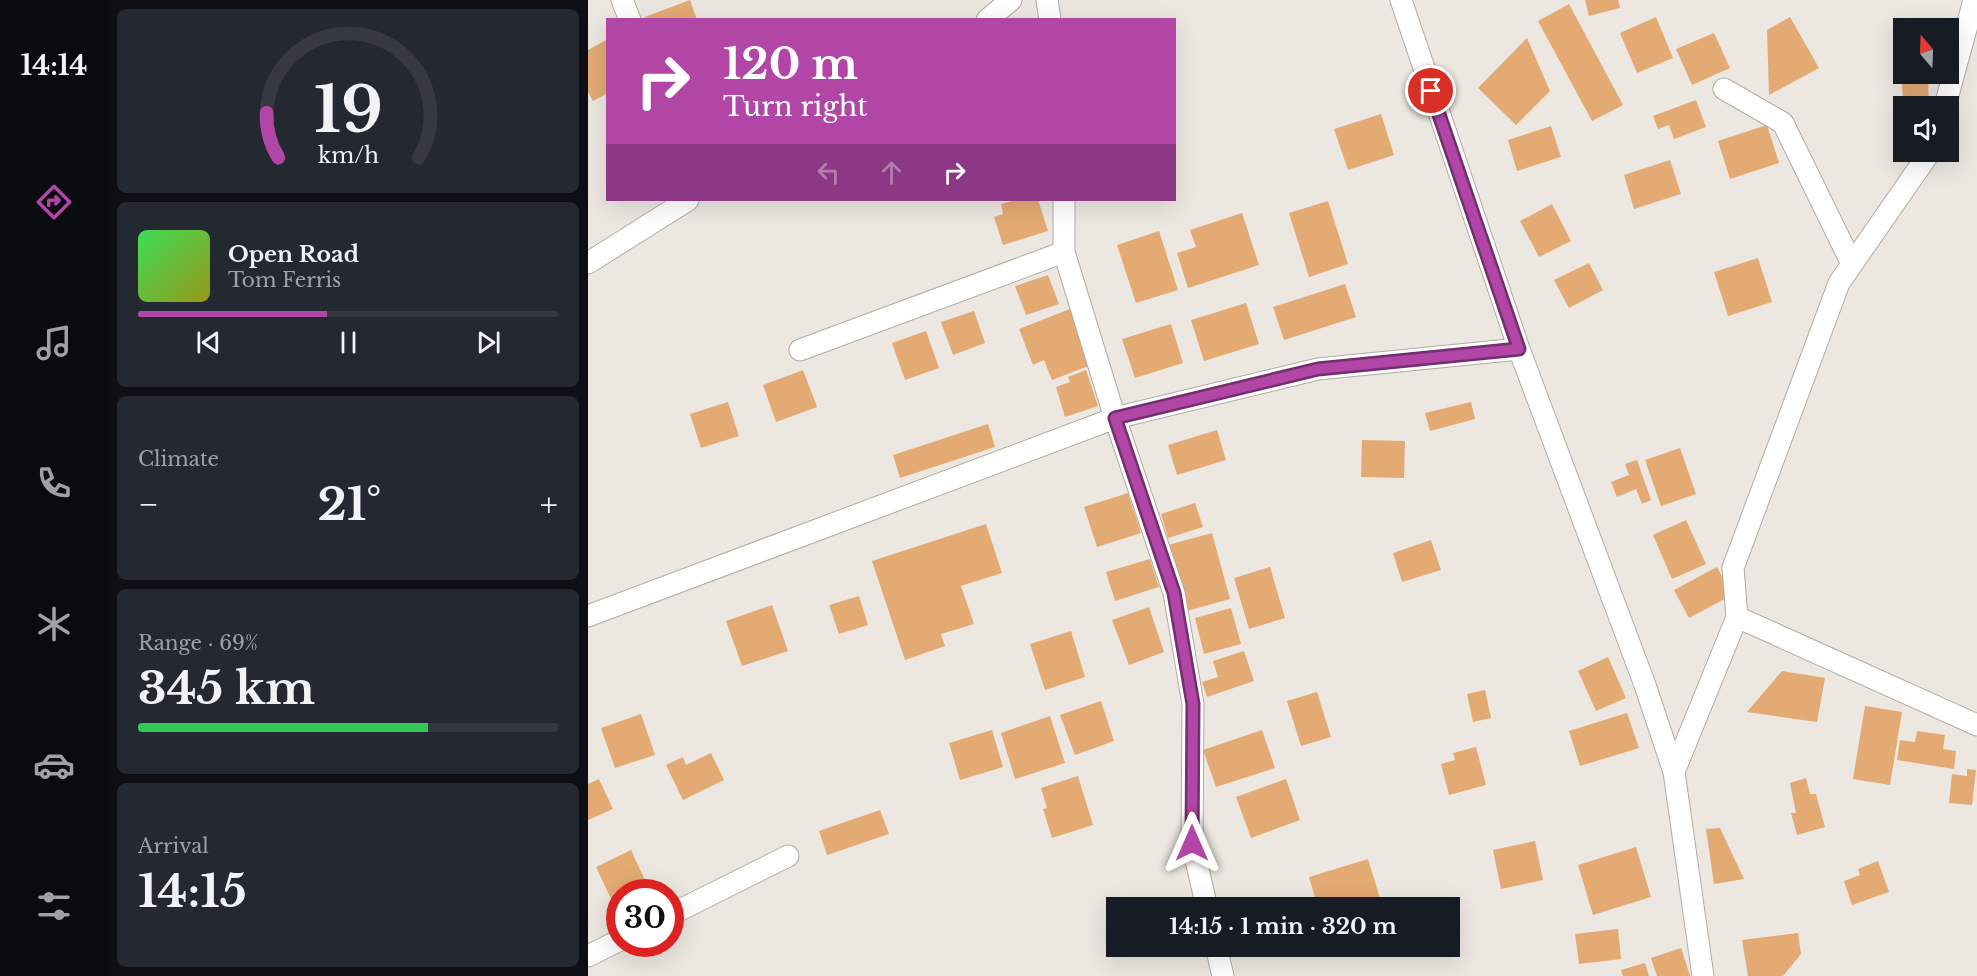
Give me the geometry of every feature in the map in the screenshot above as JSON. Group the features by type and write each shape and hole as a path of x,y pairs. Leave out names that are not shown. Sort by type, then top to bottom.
{"street":[{"path":"622,0 629,18"},
{"path":"989,18 1011,0"},
{"path":"1047,0 1050,18"},
{"path":"1948,96 1974,0"},
{"path":"1406,1 1519,349 1645,685 1674,772 1703,976"},
{"path":"1724,89 1783,123 1852,264"},
{"path":"1674,772 1737,617 1733,568 1839,283 1923,162"},
{"path":"588,263 686,201"},
{"path":"1064,201 1064,252 1115,418 1174,593 1193,704 1192,843 1204,897"},
{"path":"800,350 1064,252"},
{"path":"588,616 1115,418 1318,369 1519,349"},
{"path":"1737,617 1977,725"},
{"path":"684,908 788,856"},
{"path":"588,956 606,947"},
{"path":"1219,957 1223,976"}],"building":[{"path":"690,0 696,18 645,18"},
{"path":"1585,0 1618,0 1620,8 1589,16"},
{"path":"1569,4 1623,105 1592,121 1538,21"},
{"path":"1656,17 1673,58 1637,73 1620,33"},
{"path":"1790,17 1819,68 1769,95 1767,30"},
{"path":"1714,33 1730,68 1692,85 1676,49"},
{"path":"1527,38 1550,91 1516,125 1478,88"},
{"path":"606,40 606,94 593,101 588,92 588,50"},
{"path":"1902,84 1928,84 1929,96 1903,96"},
{"path":"1696,100 1706,127 1674,139 1669,125 1658,129 1653,116"},
{"path":"1381,114 1394,155 1348,170 1334,129"},
{"path":"1767,125 1779,163 1730,179 1718,141"},
{"path":"1551,126 1561,157 1517,171 1508,140"},
{"path":"1670,160 1681,194 1634,209 1624,175"},
{"path":"1013,201 1038,201 1048,231 1003,245 994,217 1003,214 1001,204"},
{"path":"1328,201 1348,264 1309,277 1289,213"},
{"path":"1552,204 1571,241 1539,257 1520,221"},
{"path":"1242,213 1259,265 1188,288 1177,253 1196,247 1190,230"},
{"path":"1159,231 1178,290 1136,303 1117,245"},
{"path":"1758,258 1772,302 1728,316 1714,272"},
{"path":"1589,263 1603,290 1569,308 1554,280"},
{"path":"1048,275 1059,304 1026,315 1015,286"},
{"path":"1345,284 1356,317 1284,340 1273,307"},
{"path":"1246,303 1259,344 1204,361 1191,320"},
{"path":"1070,309 1091,365 1052,380 1044,360 1033,365 1019,329"},
{"path":"974,311 985,343 953,355 941,322"},
{"path":"1171,324 1183,363 1135,378 1122,339"},
{"path":"926,331 939,368 905,380 892,343"},
{"path":"803,370 817,407 776,422 763,385"},
{"path":"1086,370 1098,406 1065,417 1056,387 1070,382 1068,377"},
{"path":"728,402 739,436 701,448 690,414"},
{"path":"1471,402 1475,419 1430,431 1425,413"},
{"path":"988,424 995,447 900,478 893,455"},
{"path":"1217,430 1226,460 1177,475 1168,445"},
{"path":"1362,440 1405,441 1404,478 1361,477"},
{"path":"1680,448 1696,494 1661,506 1645,460"},
{"path":"1637,460 1651,500 1642,504 1636,489 1617,497 1611,482 1629,475 1625,464"},
{"path":"1128,493 1141,533 1097,547 1084,507"},
{"path":"1195,503 1203,527 1168,538 1161,514"},
{"path":"1686,520 1706,564 1672,579 1653,535"},
{"path":"986,524 1002,573 961,586 974,624 941,634 945,646 905,660 872,561"},
{"path":"1212,533 1230,599 1187,611 1168,545"},
{"path":"1431,540 1441,570 1402,582 1393,553"},
{"path":"1150,559 1159,587 1115,601 1106,572"},
{"path":"1270,567 1285,618 1249,629 1234,578"},
{"path":"1717,567 1732,595 1689,618 1674,590"},
{"path":"859,596 868,625 839,634 829,605"},
{"path":"772,605 788,651 742,666 726,621"},
{"path":"1149,607 1164,652 1129,665 1112,620"},
{"path":"1231,608 1241,644 1204,654 1195,618"},
{"path":"1071,631 1085,677 1045,690 1030,644"},
{"path":"1244,651 1254,681 1207,697 1202,682 1218,677 1213,661"},
{"path":"1608,657 1626,698 1596,711 1578,671"},
{"path":"1782,671 1825,678 1817,722 1747,712"},
{"path":"1485,690 1491,718 1473,722 1467,694"},
{"path":"1317,692 1331,737 1301,746 1287,701"},
{"path":"1101,701 1114,741 1075,755 1060,715"},
{"path":"1865,706 1902,712 1890,785 1853,779"},
{"path":"1627,713 1639,748 1580,766 1569,731"},
{"path":"641,714 655,755 615,768 601,728"},
{"path":"1050,716 1065,763 1015,779 1001,733"},
{"path":"992,730 1003,767 960,780 949,743"},
{"path":"1262,730 1275,768 1216,787 1203,750"},
{"path":"1917,731 1945,735 1943,749 1956,751 1954,769 1897,760 1900,740 1915,742"},
{"path":"1476,747 1486,785 1449,795 1441,764 1455,760 1453,753"},
{"path":"711,753 724,780 683,800 666,765 683,757 686,765"},
{"path":"1967,769 1976,770 1972,805 1949,803 1952,774 1967,776"},
{"path":"1078,776 1093,825 1052,838 1043,809 1047,808 1041,788"},
{"path":"1806,778 1810,794 1816,794 1825,827 1797,835 1791,813 1796,813 1790,783"},
{"path":"599,779 613,809 588,820 588,784"},
{"path":"1286,779 1300,820 1251,838 1236,797"},
{"path":"880,810 889,834 827,855 819,831"},
{"path":"1720,828 1744,879 1714,884 1706,829"},
{"path":"1535,841 1543,880 1501,889 1493,850"},
{"path":"1636,847 1651,897 1593,915 1578,865"},
{"path":"631,850 644,879 606,879 606,888 596,867"},
{"path":"1368,859 1380,897 1315,897 1309,877"},
{"path":"1878,861 1889,892 1852,905 1844,881 1860,875 1858,869"},
{"path":"1618,929 1621,959 1579,964 1575,934"},
{"path":"1798,933 1801,954 1783,976 1748,976 1742,940"},
{"path":"1681,948 1690,976 1657,976 1651,958"},
{"path":"1645,963 1649,976 1623,976 1621,970"}],"route":[{"path":"1192,843 1193,704 1174,593 1115,418 1318,369 1519,349 1431,91"}]}
